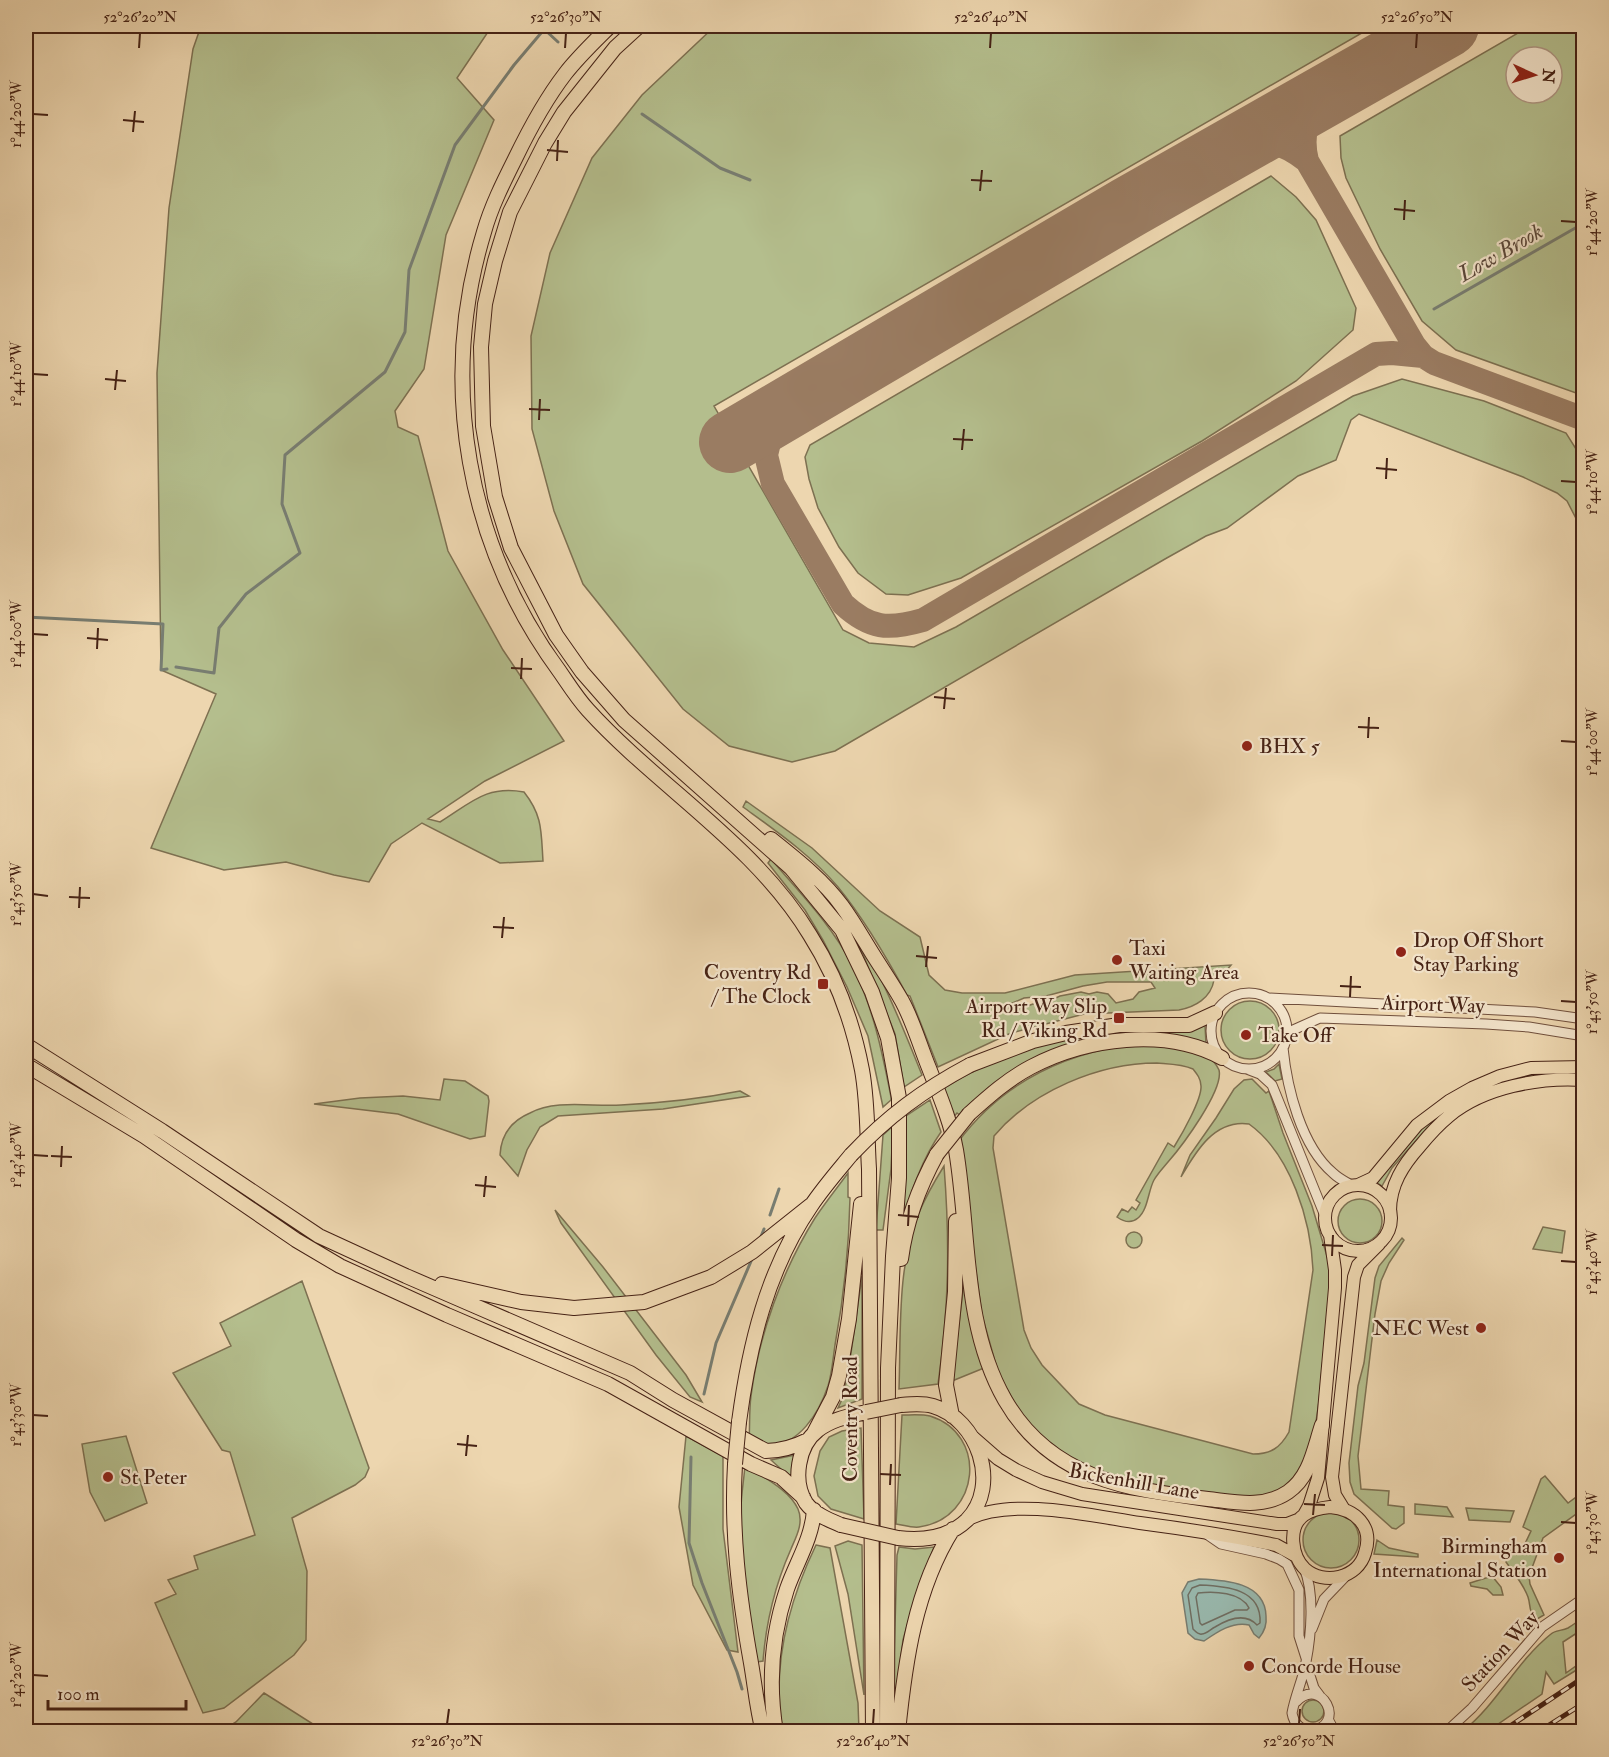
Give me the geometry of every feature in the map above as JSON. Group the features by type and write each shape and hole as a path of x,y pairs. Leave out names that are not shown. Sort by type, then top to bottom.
{"highway":[{"name":"Coventry Road","path":"610,26 566,73 530,128 497,195 484,232 474,271 463,339 465,422 477,502 494,553 521,614 538,642 586,708 760,871 799,917 837,986 846,1011 862,1072 869,1169 873,1731"},
{"path":"639,26 615,48 564,112 545,143 510,212 495,261 485,304 481,347 483,426 495,496 511,548 556,635 582,672 624,720 713,798 741,815 799,861 841,904 902,1001 943,1103 956,1150 971,1282 982,1344 991,1371 1012,1411 1029,1432 1057,1457 1098,1478 1133,1488 1178,1495 1260,1503 1280,1497 1299,1482 1309,1465 1322,1425"},
{"name":"Coventry Road","path":"713,798 790,868 842,930 872,992 888,1038 899,1098 899,1178 888,1368 887,1731"},
{"path":"763,1731 734,1554 735,1464 745,1376 765,1299 793,1235 811,1205 851,1155 877,1128 912,1100 970,1065 1033,1041 1066,1033 1119,1025 1189,1025 1215,1013"},
{"path":"887,1498 893,1420 897,1300 903,1245 920,1186 938,1154 969,1114 996,1091 1031,1067 1063,1054 1089,1047 1146,1039 1176,1041 1205,1048 1222,1058"},
{"path":"26,1045 162,1131 319,1236 630,1373 766,1452 779,1452 793,1448 834,1421 866,1412 901,1405 931,1406 962,1423 974,1438 980,1455 983,1478 981,1493 968,1519 939,1536 924,1539 898,1538 841,1525 814,1510 781,1478 751,1464 608,1383 447,1315 340,1266 296,1240 153,1142 26,1065"},
{"path":"26,1075 94,1106"},
{"path":"803,1497 799,1466 802,1453 833,1397 849,1319 860,1224 866,1121"},
{"path":"952,1416 946,1385 956,1293 956,1150"},
{"path":"406,1276 521,1302 574,1308 644,1302 711,1277 752,1252 811,1205"},
{"path":"776,1731 772,1687 773,1650 786,1592 811,1532 814,1510"},
{"path":"898,1731 906,1674 924,1590 933,1564 953,1529"},
{"path":"753,1674 769,1731"}],"main road":[{"path":"1584,1067 1532,1068 1500,1076 1472,1088 1449,1101 1417,1125 1373,1178 1337,1193 1327,1207 1325,1216 1335,1270 1335,1288 1318,1478 1309,1506 1296,1525 1293,1539 1296,1556 1304,1568 1312,1573 1329,1577 1346,1575 1355,1570 1365,1554 1367,1537 1360,1520 1343,1508 1335,1496 1332,1477 1354,1277 1358,1265 1379,1244 1389,1229 1390,1194 1407,1161 1450,1114 1491,1093 1556,1078 1584,1080"},
{"path":"1356,1186 1375,1190 1387,1202 1390,1211"},
{"path":"1330,1235 1343,1248 1352,1250 1371,1248 1379,1244"},
{"name":"Bickenhill Lane","path":"974,1438 998,1459 1016,1470 1042,1482 1082,1494 1277,1524 1287,1524 1302,1517"},
{"path":"1302,1517 1321,1508 1343,1508"},
{"name":"Bickenhill Lane","path":"968,1519 981,1514 1012,1509 1039,1509 1276,1545 1296,1556"}],"street":[{"path":"1247,1069 1263,1066 1275,1059 1283,1048 1286,1037 1285,1019 1279,1007 1269,998 1249,992 1232,996 1223,1003 1215,1013 1211,1038 1222,1058 1234,1066 1260,1074 1272,1085 1325,1216"},
{"name":"Airport Way","path":"1269,998 1535,1012 1584,1019"},
{"name":"Airport Way","path":"1286,1037 1293,1030 1320,1018 1486,1024 1529,1027 1584,1036"},
{"path":"1283,1048 1287,1079 1306,1134 1318,1155 1333,1173 1356,1186"},
{"path":"1204,1533 1221,1544 1266,1554 1287,1564 1299,1590 1299,1636 1314,1688 1328,1704 1328,1719 1335,1731"},
{"path":"1304,1568 1308,1577 1310,1597 1310,1634 1306,1660 1292,1713 1296,1723 1305,1730 1312,1731 1322,1728 1328,1719"},
{"path":"1310,1634 1324,1599 1346,1575"},
{"name":"Station Way","path":"1446,1731 1472,1708 1542,1627 1584,1598"},
{"path":"1296,1702 1307,1694 1320,1696"}],"green space":[{"path":"201,26 492,26 457,78 494,120 446,235 424,369 395,411 398,427 418,436 448,551 503,650 564,741 485,781 428,819 440,822 470,802 489,793 511,790 524,792 538,817 543,861 500,863 422,823 391,844 369,882 286,862 224,870 151,848 216,694 161,670 157,373 169,208 193,49"},
{"path":"715,26 1374,26 714,406 843,630 869,643 914,647 956,627 1353,396 1402,379 1484,401 1566,433 1583,460 1583,528 1567,501 1557,493 1523,477 1359,414 1351,420 1336,460 1298,476 1227,528 1206,536 1165,559 835,751 792,762 729,746 683,709 583,584 554,511 532,429 531,336 550,253 592,158 642,95"},
{"path":"1530,26 1583,26 1584,390 1576,393 1456,350 1422,321 1380,249 1346,178 1341,158 1340,136"},
{"path":"1271,176 1296,197 1316,220 1356,308 1353,330 1296,381 1202,441 961,578 908,595 886,594 858,573 839,547 818,508 805,457 810,445"},
{"path":"746,801 812,848 880,911 920,937 929,975 945,990 962,993 1005,993 1075,975 1231,965 1220,978 1214,980 1206,997 1191,1007 1179,1010 1084,1014 1011,1033 938,1067 910,996 907,995 892,967 848,900 828,875 805,854 743,807","holes":["1107,982 1151,982 1155,988 1139,992 1133,999 1116,1003 1108,994 1081,992 1060,996 1043,1004 1033,1004 1010,1012 1008,1005 1024,998 1046,996"]},
{"path":"771,859 835,936 852,965 866,997 884,1063 891,1100 883,1107 868,1036 847,987 805,910 768,863"},
{"path":"800,867 829,898 852,928 886,989 922,1075 904,1087 895,1034 863,954 845,925 798,869"},
{"path":"1244,1001 1256,1001 1271,1009 1279,1024 1279,1036 1271,1051 1256,1059 1244,1059 1229,1051 1221,1036 1221,1024 1229,1009"},
{"path":"1205,1025 1206,1044 1192,1040 1059,1051 961,1116 957,1113 952,1119 944,1088 976,1070 1007,1057 1038,1046 1070,1039 1135,1030"},
{"path":"1122,1046 1174,1046 1211,1058 1219,1070 1215,1091 1192,1131 1154,1180 1141,1215 1130,1222 1117,1217 1122,1209 1128,1212 1132,1207 1136,1210 1140,1203 1136,1200 1168,1143 1174,1147 1195,1108 1201,1086 1200,1079 1193,1069 1180,1065 1157,1063 1135,1064 1090,1074 1047,1093 1027,1106 994,1136 993,1148 1024,1330 1031,1348 1042,1365 1079,1404 1105,1415 1253,1454 1270,1451 1282,1442 1289,1432 1313,1270 1308,1231 1296,1190 1276,1153 1264,1137 1249,1124 1237,1124 1216,1132 1200,1147 1181,1177 1190,1155 1234,1089 1244,1080 1252,1079 1266,1093 1269,1091 1312,1206 1329,1263 1330,1284 1312,1449 1291,1484 1269,1498 1170,1491 1100,1475 1057,1451 1023,1419 998,1372 982,1315 958,1142 992,1105 1010,1090 1030,1078 1074,1058"},
{"path":"1279,1064 1282,1079 1275,1081 1266,1072"},
{"path":"1583,1073 1583,1076 1561,1075 1451,1109 1427,1128 1392,1168 1382,1186 1376,1182 1424,1126 1462,1099 1511,1078 1536,1074"},
{"path":"444,1079 465,1081 488,1096 485,1136 470,1139 398,1114 314,1104 360,1098 403,1096 440,1100"},
{"path":"740,1091 749,1096 663,1109 558,1116 540,1127 527,1150 518,1176 500,1155 502,1141 517,1120 551,1106 666,1102"},
{"path":"930,1100 941,1132 923,1164 902,1221 900,1221 906,1116"},
{"path":"893,1126 891,1169 883,1230 876,1230 883,1135"},
{"path":"944,1166 947,1275 938,1384 899,1389 901,1300 906,1256 918,1215"},
{"path":"848,1173 848,1197 850,1198 846,1272 828,1386 813,1417 798,1434 778,1445 765,1446 749,1442 750,1402 755,1373 766,1326 782,1281 803,1238"},
{"path":"1360,1199 1369,1200 1376,1205 1381,1212 1381,1230 1376,1237 1369,1242 1360,1243 1351,1242 1344,1237 1339,1230 1338,1221 1339,1212 1344,1205 1351,1200"},
{"path":"555,1210 603,1267 686,1375 702,1402 690,1397 656,1355 561,1223"},
{"path":"1543,1227 1565,1231 1562,1253 1533,1249"},
{"path":"1131,1232 1137,1232 1142,1240 1140,1246 1131,1248 1126,1243 1126,1237"},
{"path":"1402,1238 1404,1240 1389,1263 1381,1281 1358,1456 1361,1489 1389,1491 1388,1505 1404,1507 1404,1523 1396,1529 1354,1494 1350,1482 1349,1463 1358,1386 1364,1363 1375,1278 1379,1266"},
{"path":"963,1243 984,1368 952,1381 963,1291"},
{"path":"862,1276 862,1399 838,1408 843,1397 849,1367"},
{"path":"302,1281 369,1468 365,1477 355,1485 292,1518 307,1571 306,1640 294,1655 224,1708 203,1713 155,1603 176,1594 168,1580 198,1569 194,1556 255,1535 230,1452 222,1450 173,1373 231,1346 220,1323"},
{"path":"902,1415 930,1416 949,1426 961,1440 968,1457 970,1475 965,1493 955,1508 940,1520 919,1527 896,1524"},
{"path":"861,1428 864,1519 831,1509 818,1496 814,1476 820,1451 829,1437 842,1431"},
{"path":"126,1436 147,1503 105,1521 90,1492 82,1444"},
{"path":"686,1436 723,1456 723,1529 738,1652 727,1650 693,1585 679,1507"},
{"path":"795,1455 793,1480 771,1460"},
{"path":"745,1465 788,1495 800,1514 797,1535 780,1576 772,1604 763,1661 757,1662 747,1606 741,1547 741,1504"},
{"path":"1545,1476 1568,1503 1583,1492 1583,1509 1543,1538 1529,1576 1530,1584 1544,1615 1537,1619 1531,1611 1524,1588 1506,1562 1511,1549 1521,1552 1531,1531 1523,1527 1541,1479"},
{"path":"1415,1504 1447,1507 1453,1517 1415,1514"},
{"path":"1466,1508 1514,1511 1510,1522 1469,1520"},
{"path":"1331,1512 1342,1514 1351,1520 1357,1529 1359,1540 1357,1551 1351,1560 1342,1566 1331,1568 1320,1566 1311,1560 1305,1551 1303,1540 1305,1529 1311,1520 1320,1514"},
{"path":"1377,1540 1389,1548 1418,1554 1418,1557 1374,1554"},
{"path":"848,1541 862,1545 864,1695 848,1594 835,1546"},
{"path":"816,1545 830,1548 858,1703 859,1731 782,1731 779,1683 785,1636 797,1590"},
{"path":"875,1545 881,1546 881,1732 877,1731"},
{"path":"899,1547 915,1549 934,1547 915,1598 903,1640 892,1732 897,1555"},
{"path":"1492,1576 1501,1587 1503,1595 1493,1595 1487,1589 1471,1586 1470,1583"},
{"path":"1583,1618 1583,1629 1563,1642 1566,1673 1583,1661 1583,1666 1554,1684 1546,1672 1542,1694 1488,1731 1463,1731 1487,1708 1539,1645 1553,1633 1568,1628"},
{"path":"264,1693 324,1731 221,1731 236,1722"},
{"path":"1313,1700 1321,1703 1324,1711 1321,1719 1313,1722 1305,1719 1302,1711 1305,1703"}],"water":[{"path":"1199,1579 1220,1580 1242,1585 1259,1596 1264,1605 1266,1619 1265,1628 1259,1638 1249,1625 1243,1624 1225,1628 1204,1641 1195,1639 1188,1633 1182,1593 1188,1582"}],"waterway":[{"path":"176,667 214,673 219,628 246,594 300,553 282,504 285,455 385,372 405,332 409,270 455,145 514,65 547,26"},
{"path":"544,29 558,42"},
{"path":"642,114 720,168 750,180"},
{"name":"Low Brook","path":"1434,309 1584,223"},
{"path":"26,617 163,624 161,670 167,669"},
{"path":"770,1215 779,1189"},
{"path":"760,1239 764,1229"},
{"path":"704,1394 716,1343 752,1259"},
{"path":"691,1457 689,1543 742,1689"}],"taxiway":[{"path":"1322,98 1312,112 1306,128 1307,161 1414,345 1423,356 1434,363 1584,419"},
{"path":"1233,149 1272,143 1289,149 1307,161"},
{"path":"796,404 772,430 766,455 773,484 843,604 871,623 889,626 923,620 1376,354 1423,356"}],"runway":[{"path":"730,442 1129,207 1448,26"}],"railway":[{"path":"1501,1732 1584,1677"},
{"path":"1538,1732 1584,1703"}],"place":[{"name":"BHX 5","path":"1247,746"},
{"name":"Drop Off Short Stay Parking","path":"1401,952"},
{"name":"Taxi Waiting Area","path":"1117,960"},
{"name":"Coventry Rd / The Clock","path":"823,984"},
{"name":"Airport Way Slip Rd / Viking Rd","path":"1119,1018"},
{"name":"Take Off","path":"1246,1035"},
{"name":"NEC West","path":"1481,1328"},
{"name":"St Peter","path":"108,1477"},
{"name":"Birmingham International Station","path":"1559,1558"},
{"name":"Concorde House","path":"1249,1666"}]}
